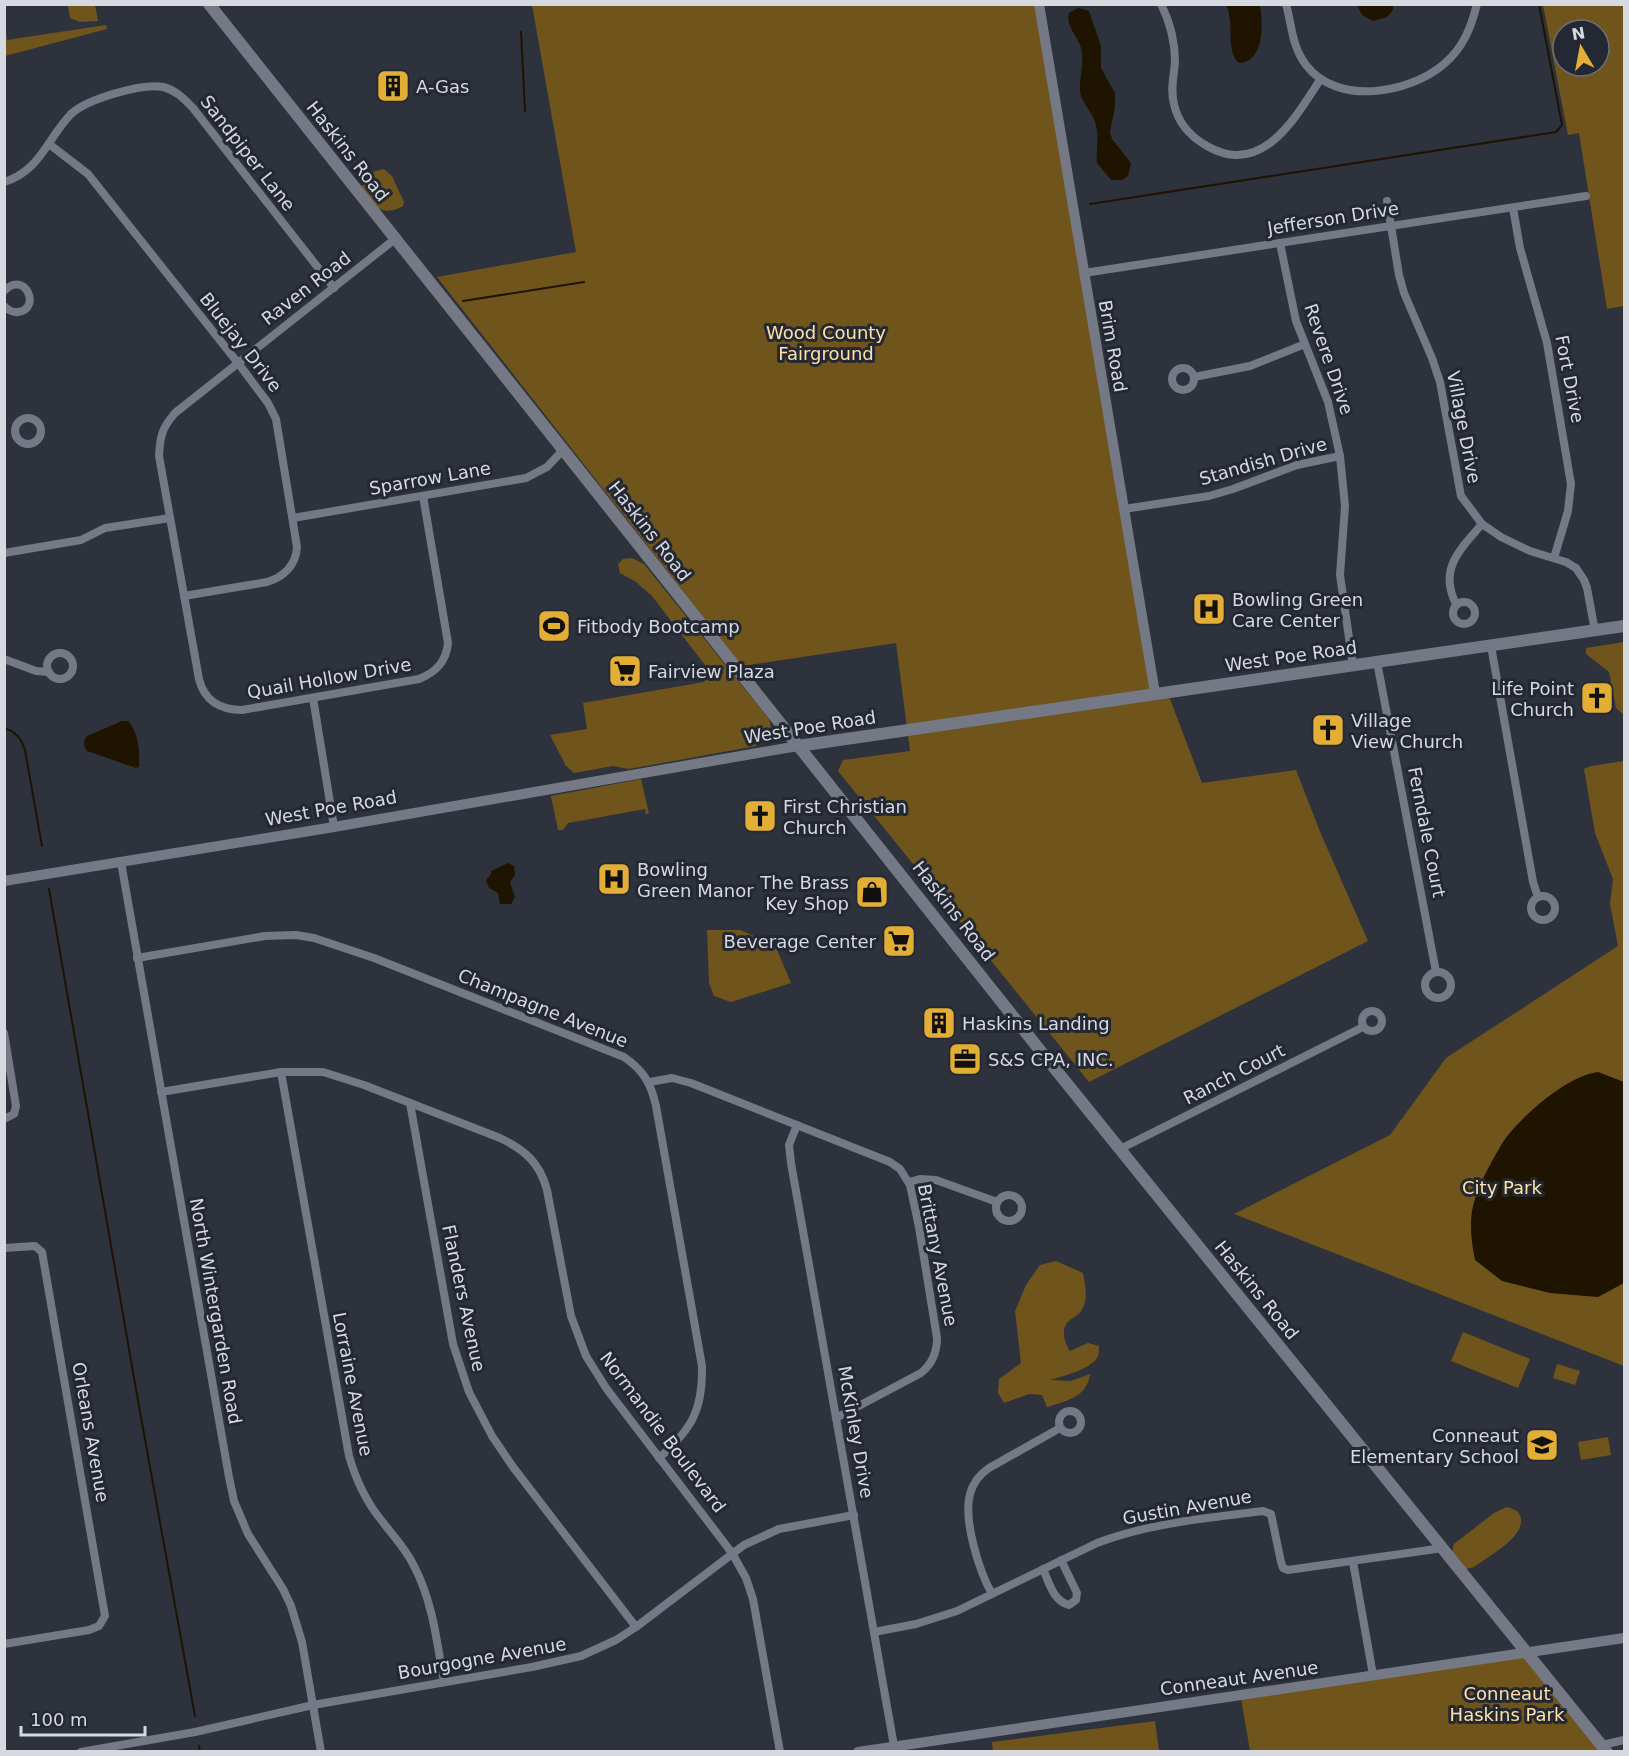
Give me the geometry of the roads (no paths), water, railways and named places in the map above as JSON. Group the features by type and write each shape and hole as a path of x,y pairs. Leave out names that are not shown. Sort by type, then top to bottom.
{"main road":[{"name":"Haskins Road","path":"209,4 1120,1149 1604,1748"},
{"name":"West Poe Road","path":"798,746 1624,626"}],"street":[{"name":"Brim Road","path":"1039,4 1155,693"},
{"path":"1161,4 1169,24 1174,49 1172,85 1175,110 1192,136 1210,148 1222,153 1241,154 1265,147 1286,131 1320,80"},
{"path":"1286,4 1293,39 1299,54 1320,80 1344,89 1375,90 1400,87 1424,78 1445,64 1461,45 1473,22 1476,4"},
{"name":"Sandpiper Lane","path":"4,182 23,175 71,114 83,106 99,99 151,87 165,87 174,91 193,108 334,288"},
{"name":"Bluejay Drive","path":"49,144 88,174 238,363 268,403 276,419 297,553 292,565 284,574 267,582 184,596"},
{"name":"Jefferson Drive","path":"1084,273 1586,196"},
{"name":"Village Drive","path":"1387,201 1404,293 1440,382 1458,488 1464,502 1482,524 1512,543 1566,562 1576,568 1584,580 1595,631"},
{"name":"Fort Drive","path":"1513,208 1524,264 1547,343 1570,473 1570,497 1554,558"},
{"name":"Raven Road","path":"238,363 395,239"},
{"name":"Revere Drive","path":"1281,243 1291,303 1328,402 1340,456 1345,506 1340,575 1353,666"},
{"path":"4,306 12,312 17,312 25,309 30,302 29,293 23,286 14,285 5,289"},
{"path":"1194,377 1250,366 1305,344"},
{"name":"Quail Hollow Drive","path":"238,363 175,413 165,425 160,440 159,456 198,679 203,691 211,701 229,709 242,710 419,680 434,672 443,662 448,643 447,626 423,496"},
{"path":"4,434 15,432"},
{"name":"Sparrow Lane","path":"293,518 526,478 547,466 563,450"},
{"name":"Standish Drive","path":"1124,509 1209,496 1297,465 1340,456"},
{"path":"4,553 81,540 105,528 170,518"},
{"path":"1456,604 1449,576 1452,562 1482,524"},
{"path":"1491,646 1533,882 1538,897"},
{"path":"4,658 36,671 49,672"},
{"name":"Ferndale Court","path":"1377,662 1436,972"},
{"path":"313,698 334,826"},
{"name":"West Poe Road","path":"4,881 798,746"},
{"name":"North Wintergarden Road","path":"121,861 234,1501 248,1534 284,1589 291,1606 302,1642 321,1752"},
{"name":"Champagne Avenue","path":"137,958 265,936 296,935 314,938 374,958 624,1057 634,1064 650,1082"},
{"name":"Ranch Court","path":"1120,1149 1363,1027"},
{"path":"4,1033 16,1099 14,1114 4,1119"},
{"name":"Normandie Boulevard","path":"161,1092 281,1072 323,1072 410,1103 515,1145 526,1152 538,1166 548,1190 570,1313 578,1338 595,1373 732,1553 746,1578 753,1599 780,1752"},
{"name":"Lorraine Avenue","path":"281,1072 349,1456 369,1504 404,1549 422,1582 433,1622 444,1682"},
{"name":"Brittany Avenue","path":"650,1082 666,1078 679,1079 890,1162 900,1169 909,1182 919,1227 937,1338 936,1351 931,1363 921,1373 836,1418"},
{"path":"650,1082 698,1342 702,1384 698,1408 693,1420 679,1440 659,1458"},
{"name":"Flanders Avenue","path":"410,1103 453,1344 469,1392 492,1436 513,1467 636,1627"},
{"name":"McKinley Drive","path":"797,1125 789,1152 894,1746"},
{"path":"909,1182 920,1179 936,1180 997,1202"},
{"name":"Orleans Avenue","path":"4,1248 30,1245 39,1248 44,1262 105,1609 103,1622 89,1630 4,1644"},
{"path":"992,1594 979,1568 974,1547 968,1507 972,1488 979,1476 989,1468 1060,1428"},
{"name":"Gustin Avenue","path":"874,1632 934,1619 992,1594 1098,1542 1138,1529 1263,1511 1271,1514 1283,1568 1297,1570 1443,1548"},
{"name":"Bourgogne Avenue","path":"81,1752 195,1732 313,1705 553,1663 581,1656 600,1649 636,1627 732,1553 761,1536 779,1529 854,1515"},
{"path":"1043,1569 1057,1598 1069,1605 1076,1600 1077,1593 1061,1560"},
{"path":"1353,1562 1372,1675"},
{"name":"Conneaut Avenue","path":"858,1752 1624,1638"},
{"path":"1604,1748 1624,1740"}],"waterway":[{"path":"1090,204 1556,132 1562,125 1539,4"},
{"path":"521,32 525,111"},
{"path":"463,301 584,282"},
{"path":"4,728 18,736 25,750 42,846"},
{"path":"49,889 195,1716"},
{"path":"199,1746 200,1752"}],"place":[{"name":"A-Gas","path":"393,86"},
{"name":"Bowling Green Care Center","path":"1209,609"},
{"name":"Fitbody Bootcamp","path":"554,626"},
{"name":"Fairview Plaza","path":"625,671"},
{"name":"Life Point Church","path":"1597,698"},
{"name":"Village View Church","path":"1328,730"},
{"name":"First Christian Church","path":"760,816"},
{"name":"Bowling Green Manor","path":"614,879"},
{"name":"The Brass Key Shop","path":"872,892"},
{"name":"Beverage Center","path":"899,941"},
{"name":"Haskins Landing","path":"939,1023"},
{"name":"S&S CPA, INC.","path":"965,1059"},
{"name":"Conneaut Elementary School","path":"1542,1445"}],"park label":[{"name":"Wood County Fairground","path":"826,342"},
{"name":"City Park","path":"1502,1187"},
{"name":"Conneaut Haskins Park","path":"1507,1703"}]}
